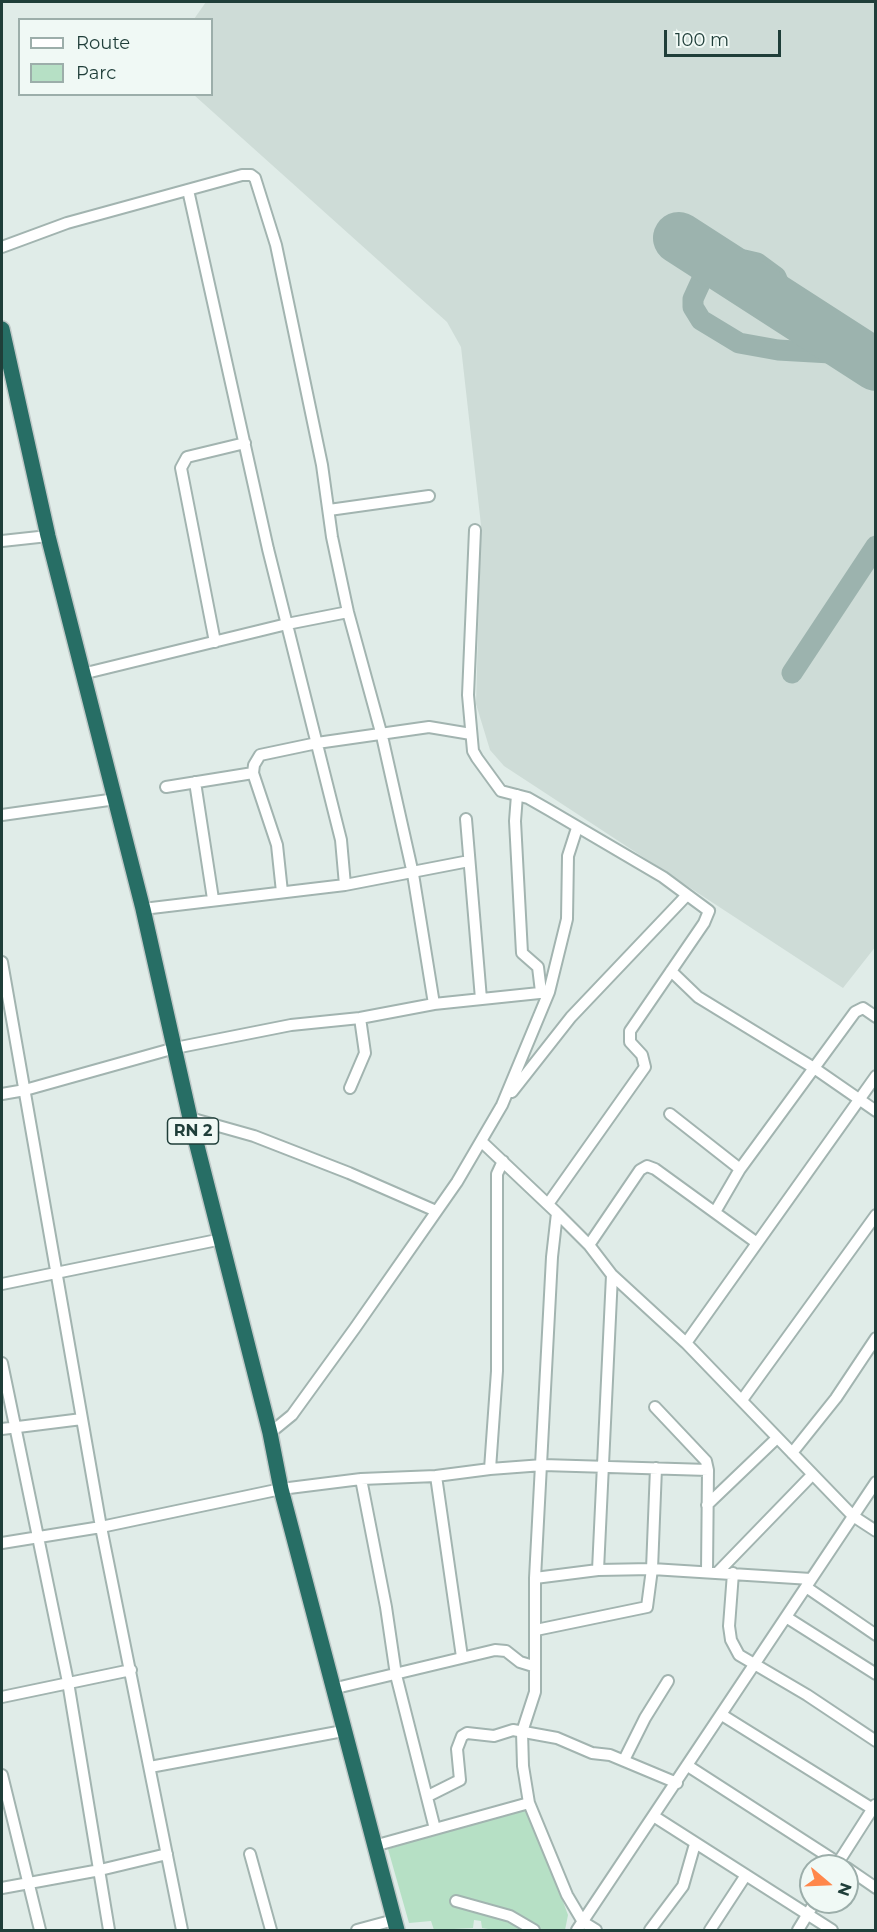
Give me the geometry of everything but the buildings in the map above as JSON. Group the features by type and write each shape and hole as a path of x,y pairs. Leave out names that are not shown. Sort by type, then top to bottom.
{"highway":[{"name":"RN 2","path":"2,329 48,536 143,909 190,1118 270,1433 281,1489 396,1925"}],"street":[{"path":"2,247 68,223 242,175 251,175 255,178 276,245 322,465 348,612 382,736 413,874 434,1004"},
{"path":"188,190 287,624 342,848 345,885"},
{"path":"216,642 181,468 187,458 245,443"},
{"path":"329,510 429,496"},
{"path":"475,530 468,672 473,751 496,786 507,793 517,795 549,810 663,877 708,909 708,914 630,1031 630,1042 642,1055 645,1067 548,1204"},
{"path":"2,541 48,536"},
{"path":"82,674 287,624 348,612"},
{"path":"282,892 277,845 253,772 260,755 317,743 382,736 429,727 471,734"},
{"path":"166,787 253,772"},
{"path":"195,782 213,899"},
{"path":"517,795 515,821 522,953 538,967 545,992"},
{"path":"2,815 116,800"},
{"path":"466,819 481,999"},
{"path":"270,1433 295,1412 436,1211 482,1142 502,1105 545,992 567,919 568,856 577,828"},
{"path":"143,909 345,885 413,874 470,861"},
{"path":"502,1105 571,1017 687,895"},
{"path":"2,962 54,1271 101,1527 182,1930"},
{"path":"671,971 707,1003 814,1068 876,1111"},
{"path":"2,1094 25,1090 175,1048 291,1025 360,1018 434,1004 545,992"},
{"path":"715,1212 740,1169 859,1008 876,1017"},
{"path":"351,1088 364,1053 360,1018"},
{"path":"686,1343 876,1076"},
{"path":"670,1113 740,1169"},
{"path":"190,1118 254,1136 350,1173 436,1211"},
{"path":"482,1142 589,1245 612,1275 686,1343 853,1516 876,1531"},
{"path":"490,1468 497,1371 497,1174 503,1161"},
{"path":"589,1245 640,1170 647,1166 655,1169 757,1244"},
{"path":"557,1213 552,1257 543,1465 535,1578 536,1630 533,1666 535,1692 522,1732 524,1776 530,1803 580,1926"},
{"path":"742,1400 876,1215"},
{"path":"2,1284 54,1271 222,1239"},
{"path":"598,1570 612,1275"},
{"path":"792,1453 836,1398 876,1338"},
{"path":"2,1363 36,1538 68,1682 109,1930"},
{"path":"655,1407 706,1461 713,1571"},
{"path":"2,1429 82,1419"},
{"path":"707,1505 777,1438"},
{"path":"2,1543 101,1527 281,1489 361,1479 436,1476 490,1468 543,1465 708,1470"},
{"path":"536,1630 644,1608 649,1603 656,1468"},
{"path":"713,1571 812,1474"},
{"path":"436,1476 462,1657"},
{"path":"361,1479 386,1607 396,1675 435,1829"},
{"path":"580,1926 756,1666 876,1482"},
{"path":"535,1578 598,1570 652,1569 713,1571 809,1583 876,1635"},
{"path":"733,1573 729,1605 730,1640 739,1655 807,1695 876,1741"},
{"path":"786,1617 876,1674"},
{"path":"332,1689 495,1650 506,1651 520,1662 533,1666"},
{"path":"2,1697 131,1670"},
{"path":"624,1760 645,1718 668,1681"},
{"path":"722,1714 875,1808 848,1854"},
{"path":"428,1796 460,1780 457,1749 462,1736 467,1733 494,1736 513,1730 557,1738 592,1753 610,1755 677,1783"},
{"path":"150,1767 343,1731"},
{"path":"688,1766 823,1854"},
{"path":"2,1776 40,1930"},
{"path":"374,1846 530,1803"},
{"path":"655,1817 832,1930"},
{"path":"650,1930 674,1903 683,1886 695,1844"},
{"path":"2,1888 100,1870 167,1854"},
{"path":"250,1854 271,1930"},
{"path":"710,1930 746,1875"},
{"path":"859,1877 876,1888"},
{"path":"456,1901 510,1916 534,1930"},
{"path":"798,1930 807,1915"},
{"path":"357,1930 396,1925"},
{"path":"580,1926 596,1930"}],"shaded area":[{"path":"206,2 875,2 876,946 843,988 504,766 490,750 476,704 481,525 461,347 447,322 195,96 213,96 213,18 195,18"}],"green space":[{"path":"522,1808 530,1812 568,1915 565,1930 494,1930 482,1928 481,1921 474,1920 473,1928 434,1930 431,1921 409,1923 388,1849"}],"taxiway":[{"path":"790,310 776,277 757,263 744,260 731,260 712,268 703,277 693,299 693,307 701,320 739,343 778,350 848,354 865,358"},
{"path":"792,673 876,546"}],"runway":[{"path":"679,238 876,365"}]}
